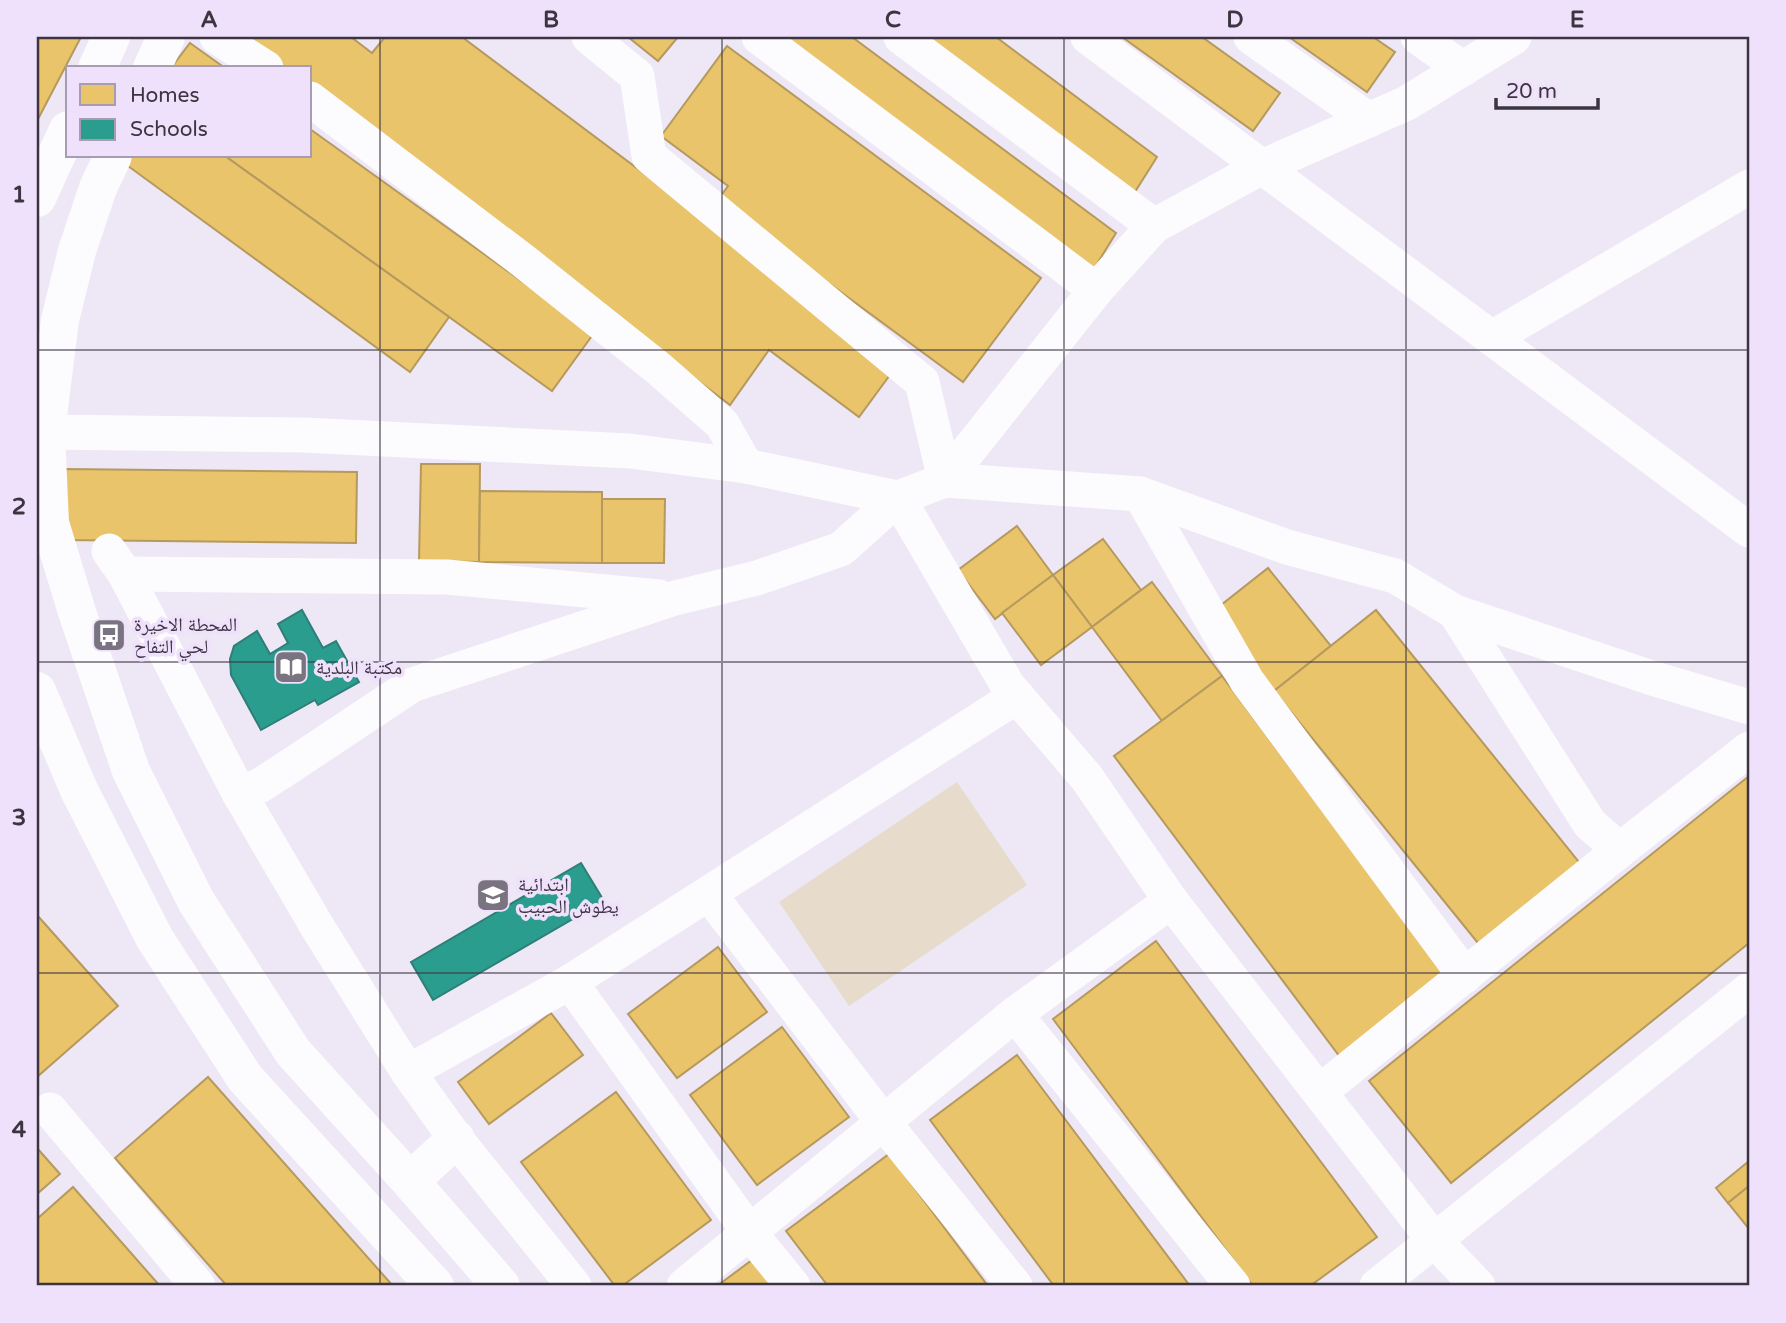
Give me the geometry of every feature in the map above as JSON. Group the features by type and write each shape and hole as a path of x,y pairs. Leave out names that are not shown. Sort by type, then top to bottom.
{"main road":[{"path":"98,66 111,37"},
{"path":"153,66 166,37"},
{"path":"37,198 66,134"},
{"path":"112,158 98,188 77,251 62,309 46,432 50,523 131,771 196,901 293,1052 501,1286"},
{"path":"37,691 79,790 155,939 245,1078 435,1286"},
{"path":"410,1181 456,1139"}],"street":[{"path":"217,37 263,66"},
{"path":"589,37 637,76 649,156 922,382 945,480"},
{"path":"759,37 1096,290"},
{"path":"901,37 1154,226"},
{"path":"1088,37 1492,338 1741,511"},
{"path":"1251,37 1369,120"},
{"path":"1418,37 1463,69"},
{"path":"945,480 1096,290 1154,226 1262,167 1408,103 1514,37"},
{"path":"312,101 526,263 658,368 722,425 746,466"},
{"path":"1492,338 1749,187"},
{"path":"46,432 304,435 630,451 746,466 898,498 1008,686 1087,778 1171,901 1434,1240 1478,1286"},
{"path":"239,793 259,786 412,685 675,598 757,578 841,549 898,498 945,480 1140,494 1287,547 1395,576 1455,612 1652,678 1749,707"},
{"path":"1140,494 1247,681 1465,976"},
{"path":"574,1286 456,1139 408,1072 318,928 239,793 117,562 447,577 675,598"},
{"path":"1455,612 1590,824 1620,850"},
{"path":"408,1072 570,982 1017,696"},
{"path":"1321,1091 1749,749"},
{"path":"709,894 884,1123 1015,1286"},
{"path":"684,1286 1015,1014 1171,901"},
{"path":"570,982 750,1232 793,1286"},
{"path":"1377,1286 1749,990"},
{"path":"1015,1014 1233,1286"},
{"path":"50,1110 198,1286"}],"shaded area":[{"path":"957,782 1027,885 849,1006 779,902"}],"building: Homes":[{"path":"37,37 81,37 37,121"},
{"path":"241,37 351,37 372,53 385,37 462,37 898,364 859,417 769,350 730,405 312,90 312,66 280,66"},
{"path":"628,37 678,37 658,61"},
{"path":"777,37 852,37 1116,233 1092,272"},
{"path":"921,37 996,37 1157,157 1133,195"},
{"path":"1122,37 1202,37 1280,93 1253,131"},
{"path":"1289,37 1373,37 1395,52 1367,92"},
{"path":"190,43 222,66 173,66"},
{"path":"727,46 1041,278 963,382 717,201 728,186 661,136"},
{"path":"312,130 594,333 552,391 228,158 312,158"},
{"path":"131,158 228,158 449,317 410,372 128,166"},
{"path":"421,464 480,464 479,562 419,561"},
{"path":"63,469 357,472 356,543 62,540"},
{"path":"480,491 602,492 602,563 479,562"},
{"path":"602,499 665,499 664,563 602,563"},
{"path":"1017,526 1053,575 995,619 958,570"},
{"path":"1103,539 1141,590 1092,627 1053,575"},
{"path":"1268,568 1331,646 1274,691 1211,613"},
{"path":"1053,575 1092,627 1041,665 1002,613"},
{"path":"1152,582 1222,676 1162,721 1092,627"},
{"path":"1376,610 1583,867 1482,948 1274,691"},
{"path":"1222,676 1447,977 1340,1057 1114,756"},
{"path":"1749,776 1749,943 1451,1183 1369,1081"},
{"path":"37,915 118,1006 37,1077"},
{"path":"1156,941 1377,1237 1310,1286 1253,1286 1053,1019"},
{"path":"718,947 767,1012 677,1078 628,1014"},
{"path":"551,1013 583,1055 489,1124 458,1082"},
{"path":"782,1027 849,1117 757,1185 690,1095"},
{"path":"1017,1055 1190,1286 1054,1286 930,1120"},
{"path":"208,1077 393,1286 227,1286 115,1158"},
{"path":"616,1092 711,1220 622,1286 615,1286 521,1162"},
{"path":"37,1148 60,1174 37,1194"},
{"path":"889,1154 988,1286 828,1286 786,1231"},
{"path":"1749,1161 1749,1186 1728,1203 1716,1188"},
{"path":"1749,1186 1749,1229 1728,1203"},
{"path":"73,1187 160,1286 37,1286 37,1219"},
{"path":"756,1257 777,1286 717,1286"}],"building: Schools":[{"name":"مكتبة البلدية","path":"302,610 323,648 336,641 359,682 318,705 315,700 261,730 231,675 230,659 234,646 257,631 270,654 288,643 278,624"},
{"path":"581,863 604,901 433,1000 411,962"}],"place":[{"name":"المحطة الاخيرة لحي التفاح","path":"109,635"},
{"name":"مكتبة البلدية","path":"291,667"},
{"name":"ابتدائية يطوش الحبيب","path":"493,895"}]}
